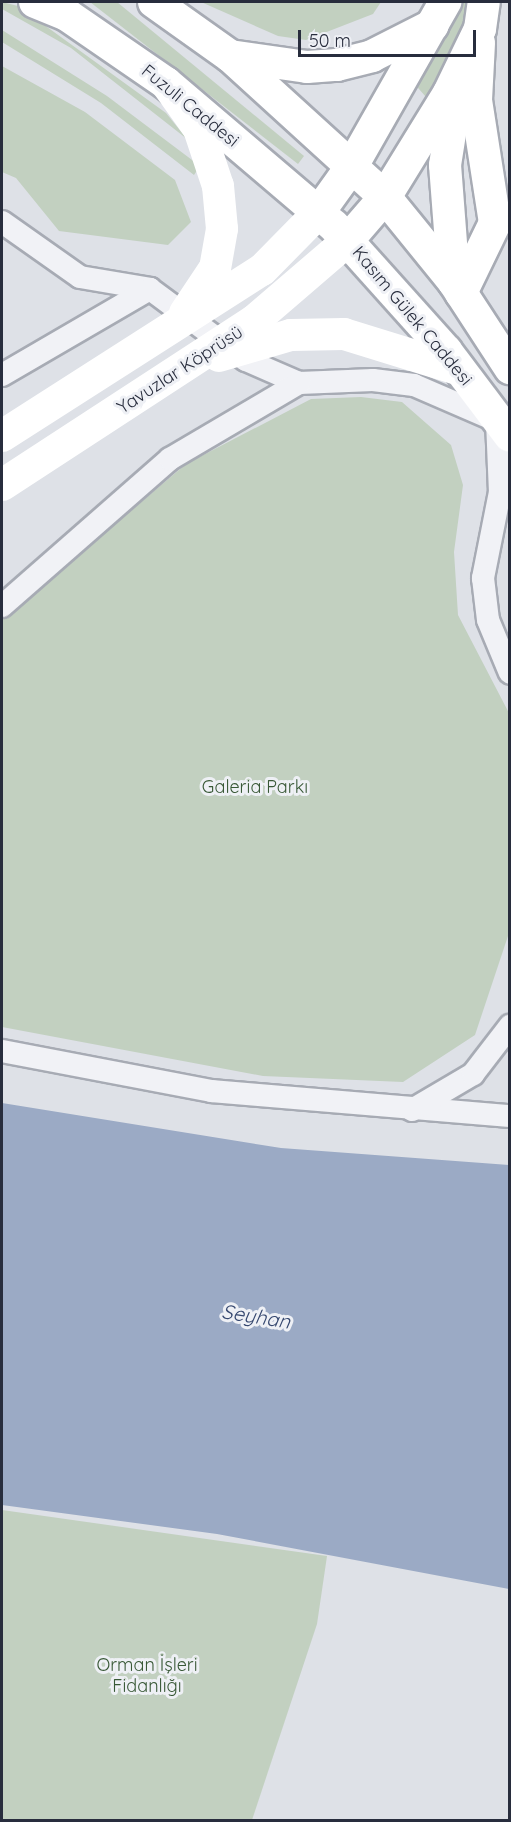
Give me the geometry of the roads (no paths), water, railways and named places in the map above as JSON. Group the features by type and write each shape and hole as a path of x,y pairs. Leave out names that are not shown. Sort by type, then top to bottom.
{"main road":[{"name":"Fuzuli Caddesi","path":"35,2 67,15 166,83 333,226"},
{"path":"154,2 230,56 370,183 458,287 510,368"},
{"path":"230,56 307,67 337,65 372,56 441,12"},
{"path":"333,226 370,183 441,12"},
{"path":"458,287 445,165 461,68 482,15"},
{"path":"458,287 495,223 476,100 482,15"},
{"path":"333,226 461,68"},
{"path":"166,83 200,129 218,186 222,229 215,268 173,329"},
{"name":"Yavuzlar Köprüsü","path":"2,436 333,226"},
{"name":"Yavuzlar Köprüsü","path":"2,485 195,363 254,321 333,226"},
{"name":"Kasım Gülek Caddesi","path":"333,226 460,370 503,428"},
{"path":"195,363 291,334 344,334 460,370"}],"street":[{"path":"2,222 80,277 150,290 246,360 299,383 373,380 414,385 503,428 500,492 483,579 488,620 510,674"},
{"path":"2,375 150,290"},
{"path":"2,606 170,459 299,383"},
{"path":"412,1110 473,1074 510,1026"},
{"path":"2,1051 212,1091 412,1110 510,1116"}],"water":[{"name":"Seyhan","path":"2,1103 281,1148 509,1165 509,1589 217,1534 2,1505"}],"park label":[{"name":"Galeria Parkı","path":"255,787"},
{"name":"Orman İşleri Fidanlığı","path":"147,1676"}]}
